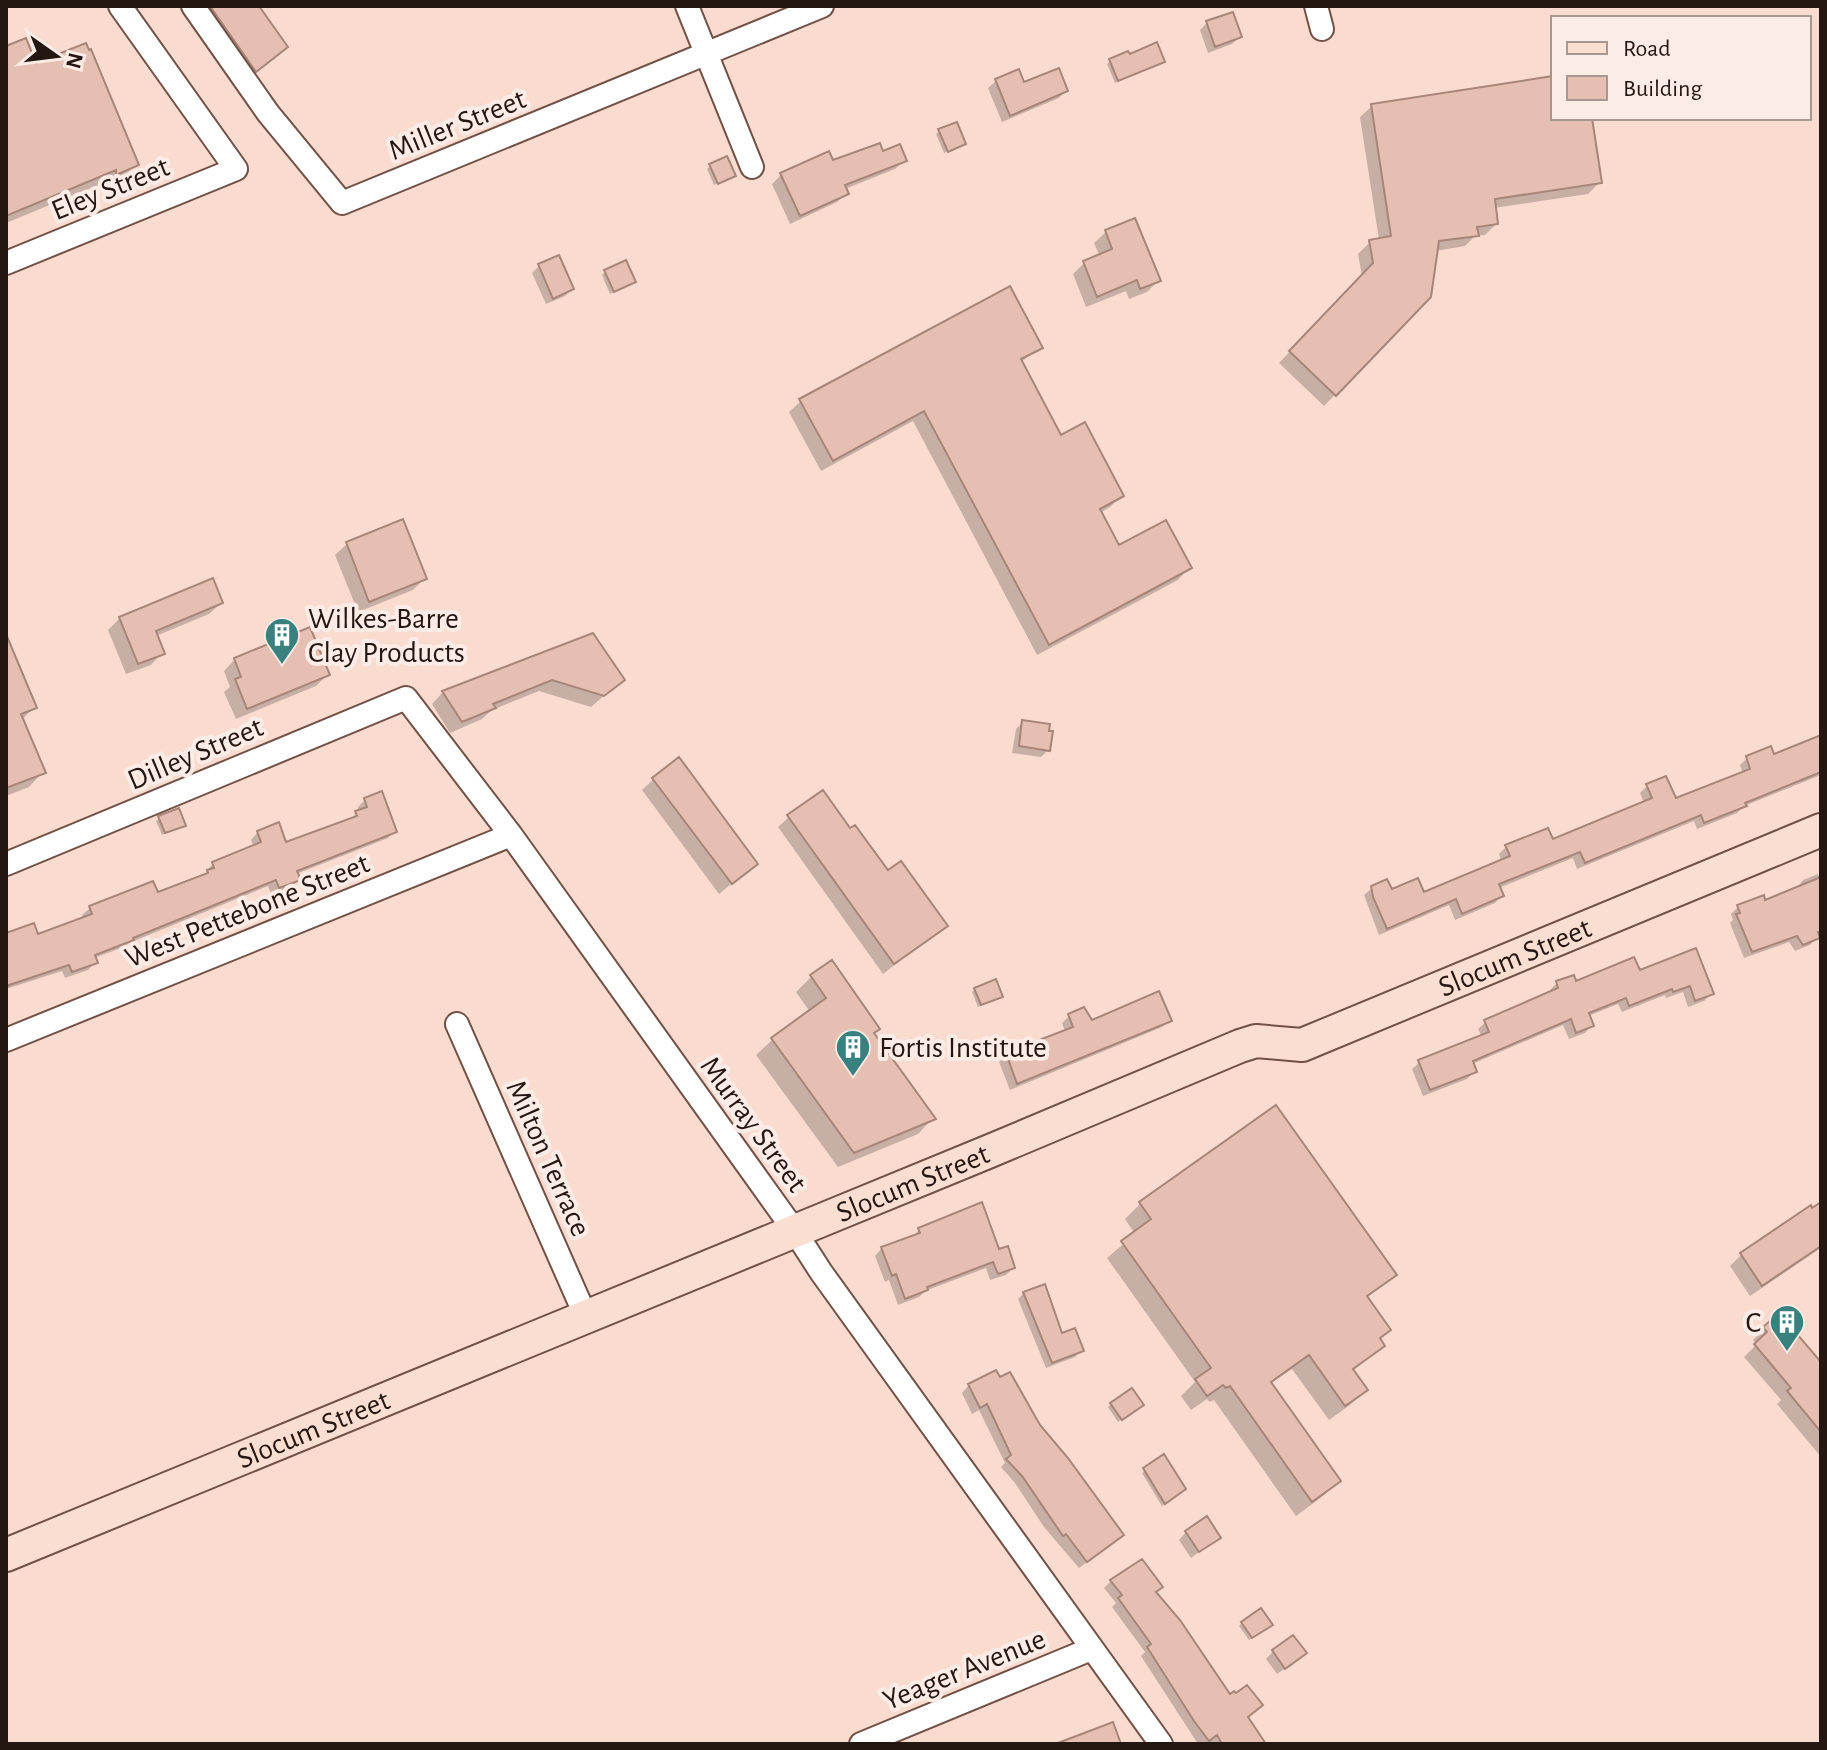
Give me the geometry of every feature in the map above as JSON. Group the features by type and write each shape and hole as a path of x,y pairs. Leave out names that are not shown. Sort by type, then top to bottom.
{"street":[{"name":"Eley Street","path":"6,263 236,169 120,6"},
{"name":"Miller Street","path":"193,6 268,113 342,203 822,6"},
{"path":"687,6 752,167"},
{"path":"1316,6 1322,29"},
{"name":"Murray Street","path":"406,698 511,835 1161,1744"},
{"name":"Dilley Street","path":"6,864 406,698"},
{"name":"Slocum Street","path":"6,1555 1240,1046 1256,1041 1302,1045 1821,830"},
{"name":"West Pettebone Street","path":"6,1040 511,835"},
{"name":"Milton Terrace","path":"457,1024 586,1317"},
{"name":"Yeager Avenue","path":"861,1744 1091,1649"}],"building":[{"path":"210,6 259,6 288,47 256,72"},
{"path":"1233,12 1242,37 1215,47 1206,21"},
{"path":"26,38 36,63 86,43 139,165 116,175 116,170 6,216 6,46"},
{"path":"1157,42 1165,62 1118,81 1109,59"},
{"path":"1059,68 1068,91 1010,116 995,79 1019,69 1024,82"},
{"path":"1551,76 1551,120 1592,120 1602,183 1495,199 1498,224 1477,227 1479,236 1439,241 1431,297 1336,396 1289,351 1373,263 1369,240 1391,236 1371,104"},
{"path":"957,122 966,144 948,152 938,129"},
{"path":"880,143 883,151 900,144 907,161 845,185 849,194 800,216 780,173 829,151 833,160"},
{"path":"727,156 736,176 718,184 709,164"},
{"path":"1135,218 1161,281 1140,289 1137,280 1097,297 1083,261 1112,249 1105,230"},
{"path":"559,255 574,289 553,299 538,264"},
{"path":"626,260 636,282 614,292 604,270"},
{"path":"1010,286 1043,348 1021,359 1061,435 1085,422 1124,496 1100,509 1119,545 1166,520 1192,568 1049,645 924,411 833,461 799,399"},
{"path":"403,519 427,579 369,602 346,542"},
{"path":"213,578 223,603 156,631 165,654 138,664 119,617"},
{"name":"Wilkes-Barre Clay Products","path":"310,627 330,675 247,709 235,679 241,677 234,658"},
{"path":"593,633 625,680 604,696 552,680 493,704 496,708 462,722 442,691"},
{"path":"6,634 37,708 21,714 46,773 6,788"},
{"path":"1022,720 1050,724 1049,731 1053,731 1050,751 1019,746"},
{"path":"1821,735 1821,772 1704,823 1701,815 1585,863 1580,852 1499,884 1504,896 1462,914 1456,899 1387,929 1373,897 1371,886 1387,879 1392,889 1418,878 1424,892 1510,856 1505,845 1548,828 1553,839 1652,798 1646,784 1666,776 1676,798 1750,769 1746,756 1771,746 1774,754"},
{"path":"679,757 758,864 732,884 652,778"},
{"path":"823,790 850,828 855,825 888,870 901,861 948,926 894,964 787,815"},
{"path":"382,791 397,832 297,871 301,880 279,888 276,880 133,938 95,955 98,963 72,972 69,965 6,986 6,933 34,923 38,934 92,914 89,906 153,881 158,892 208,873 207,870 214,868 212,862 261,842 257,831 279,822 286,842 357,816 355,811 367,807 364,798"},
{"path":"179,808 186,826 165,833 158,816"},
{"path":"1821,877 1820,938 1803,945 1797,936 1752,952 1736,914 1740,913 1737,905 1764,895 1765,900"},
{"path":"1696,948 1714,994 1695,1001 1690,986 1673,992 1672,989 1629,1006 1626,998 1589,1013 1594,1026 1576,1033 1571,1019 1473,1061 1477,1072 1430,1090 1418,1060 1489,1032 1484,1020 1558,988 1556,981 1574,975 1576,981 1634,957 1640,970"},
{"name":"Fortis Institute","path":"832,960 880,1029 874,1033 936,1119 854,1153 771,1038 826,998 810,975"},
{"path":"996,979 1003,997 981,1005 974,988"},
{"path":"1159,991 1172,1021 1017,1084 1006,1053 1073,1027 1068,1014 1084,1007 1092,1020"},
{"path":"1276,1105 1397,1275 1367,1296 1391,1330 1380,1338 1385,1346 1353,1369 1368,1390 1345,1406 1309,1355 1271,1382 1341,1481 1312,1502 1230,1386 1226,1388 1223,1385 1207,1396 1195,1379 1211,1368 1121,1241 1151,1219 1139,1202"},
{"path":"982,1202 999,1249 1008,1246 1015,1268 998,1274 993,1262 927,1287 928,1290 905,1299 881,1247 920,1233 918,1228"},
{"path":"1821,1202 1821,1246 1762,1286 1740,1253 1811,1205 1812,1208"},
{"path":"1045,1284 1062,1333 1075,1328 1084,1351 1052,1363 1023,1292"},
{"name":"C","path":"1779,1313 1821,1362 1821,1432 1787,1391 1791,1388 1754,1344 1767,1332 1763,1327"},
{"path":"996,1370 1000,1377 1010,1372 1040,1425 1124,1535 1087,1562 1066,1534 1063,1536 1022,1476 1006,1459 1011,1455 987,1404 980,1408 968,1384"},
{"path":"1132,1388 1144,1405 1122,1420 1110,1403"},
{"path":"1164,1454 1186,1489 1165,1504 1143,1468"},
{"path":"1207,1516 1221,1538 1199,1552 1185,1531"},
{"path":"1142,1559 1163,1587 1156,1592 1180,1620 1230,1694 1247,1685 1263,1705 1248,1717 1266,1744 1222,1744 1217,1735 1209,1741 1194,1721 1147,1647 1151,1644 1118,1598 1122,1595 1110,1580"},
{"path":"1261,1608 1273,1625 1252,1638 1241,1622"},
{"path":"1293,1635 1307,1653 1285,1669 1272,1650"},
{"path":"1113,1722 1121,1744 1058,1743"}],"place":[{"name":"Wilkes-Barre Clay Products","path":"282,666"},
{"name":"Fortis Institute","path":"853,1078"},
{"name":"C","path":"1787,1353"}]}
